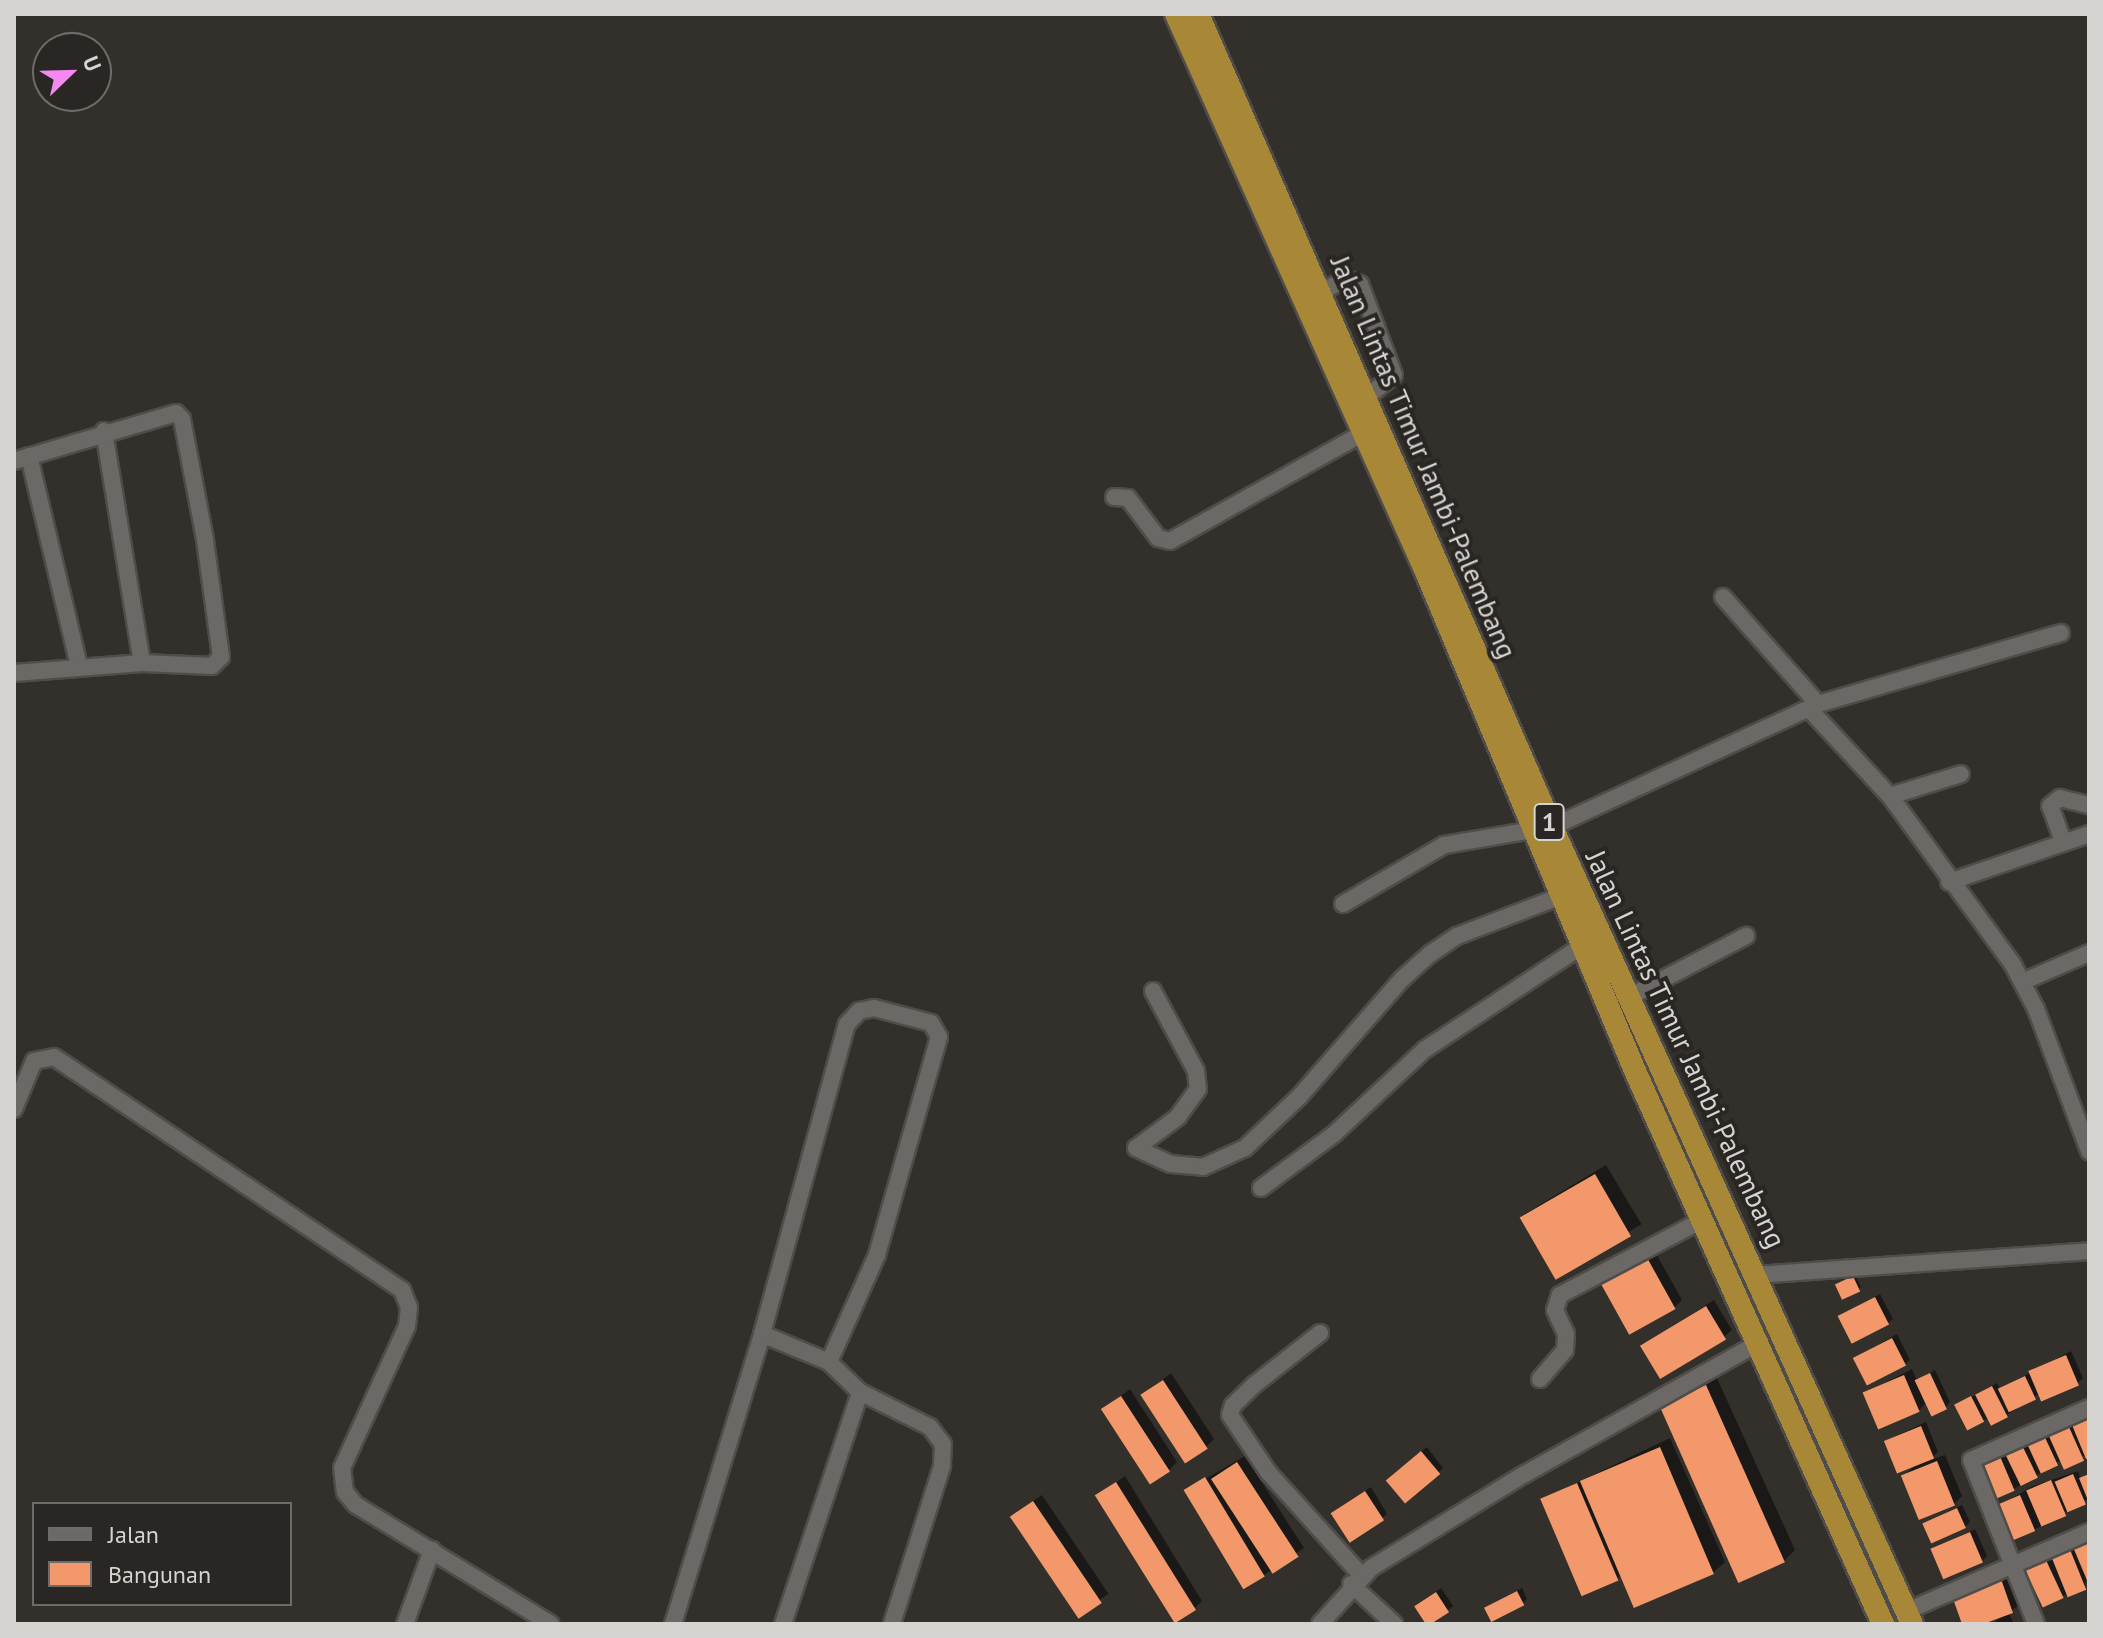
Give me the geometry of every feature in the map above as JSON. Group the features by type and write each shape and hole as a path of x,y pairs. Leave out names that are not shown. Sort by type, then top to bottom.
{"highway":[{"name":"Jalan Lintas Timur Jambi-Palembang","path":"1176,14 1543,828 1631,996 1909,1618"},
{"name":"Jalan Lintas Timur Jambi-Palembang","path":"1198,14 1367,397 1543,828 1561,896 1582,946 1883,1624"},
{"path":"1658,1120 1681,1110"}],"street":[{"path":"1320,292 1347,279 1360,284 1394,375 1367,397"},
{"path":"14,673 142,663 205,667 221,657 205,540 182,419 169,412 21,459 79,666"},
{"path":"104,431 142,663"},
{"path":"1114,497 1128,498 1158,538 1170,541 1363,433"},
{"path":"1723,597 1890,796 2022,982 2089,1151"},
{"path":"1343,904 1444,845 1543,828 1814,707 2061,633"},
{"path":"1890,796 1961,774"},
{"path":"2063,841 2050,806 2060,798 2089,805"},
{"path":"1949,882 2089,834"},
{"path":"1153,991 1196,1071 1198,1089 1178,1117 1136,1148 1171,1164 1203,1167 1245,1148 1299,1097 1402,979 1430,954 1457,936 1561,896"},
{"path":"1631,996 1746,936"},
{"path":"1261,1188 1333,1135 1424,1050 1582,946"},
{"path":"2022,982 2089,953"},
{"path":"673,1624 762,1334 847,1024 859,1011 874,1008 931,1023 939,1037 882,1241 829,1362"},
{"path":"14,1062 54,1057 68,1065 402,1290 409,1307 407,1326 342,1468 345,1492 356,1505 551,1624"},
{"path":"14,1109 34,1061"},
{"path":"1540,1379 1565,1350 1566,1334 1555,1310 1560,1295 1704,1219"},
{"path":"1757,1275 2089,1251"},
{"path":"1320,1333 1254,1385 1233,1405 1230,1415 1268,1472 1394,1624"},
{"path":"762,1334 829,1362 860,1392 930,1427 943,1444 942,1466 892,1624"},
{"path":"1320,1624 1356,1580 1523,1475 1760,1342"},
{"path":"783,1624 860,1392"},
{"path":"2036,1624 1971,1460 2089,1408"},
{"path":"1909,1618 2012,1566 2089,1532"},
{"path":"405,1624 432,1550"}],"building":[{"path":"1595,1174 1631,1236 1556,1280 1520,1218"},
{"path":"1645,1254 1676,1309 1629,1335 1599,1280"},
{"path":"1853,1276 1860,1291 1842,1300 1835,1284"},
{"path":"1875,1297 1889,1325 1852,1344 1838,1316"},
{"path":"1706,1306 1726,1339 1660,1379 1640,1346"},
{"path":"1892,1338 1906,1366 1867,1386 1853,1358"},
{"path":"2066,1355 2079,1385 2041,1401 2028,1371"},
{"path":"1930,1373 1947,1409 1931,1416 1915,1380"},
{"path":"1904,1375 1920,1412 1878,1429 1863,1393"},
{"path":"2025,1376 2036,1400 2009,1412 1998,1389"},
{"path":"1163,1380 1208,1449 1185,1463 1140,1395"},
{"path":"1706,1385 1785,1562 1738,1583 1659,1406"},
{"path":"1992,1386 2008,1417 1991,1426 1975,1395"},
{"path":"1121,1396 1170,1471 1150,1485 1101,1409"},
{"path":"1971,1396 1984,1422 1967,1430 1954,1405"},
{"path":"2087,1419 2089,1458 2086,1459 2072,1425"},
{"path":"1921,1426 1934,1458 1897,1473 1884,1441"},
{"path":"2069,1427 2084,1461 2064,1470 2049,1436"},
{"path":"2042,1431 2058,1465 2041,1473 2025,1439"},
{"path":"2019,1439 2038,1478 2021,1486 2002,1447"},
{"path":"1660,1447 1714,1574 1634,1608 1580,1481"},
{"path":"1421,1451 1440,1474 1405,1504 1386,1481"},
{"path":"1999,1454 2015,1491 1993,1500 1977,1463"},
{"path":"1937,1461 1955,1506 1919,1520 1901,1476"},
{"path":"1237,1462 1299,1557 1273,1574 1211,1479"},
{"path":"2073,1474 2086,1504 2067,1512 2055,1482"},
{"path":"2089,1474 2089,1503 2079,1478"},
{"path":"1205,1477 1265,1576 1243,1589 1184,1490"},
{"path":"2051,1480 2066,1516 2041,1526 2026,1491"},
{"path":"1116,1482 1196,1610 1175,1623 1095,1495"},
{"path":"1577,1483 1618,1581 1582,1596 1540,1499"},
{"path":"1365,1491 1384,1520 1350,1543 1331,1513"},
{"path":"2020,1495 2035,1531 2013,1540 1998,1504"},
{"path":"1033,1501 1102,1603 1079,1619 1010,1517"},
{"path":"1957,1508 1966,1528 1931,1544 1922,1523"},
{"path":"1970,1532 1983,1562 1943,1579 1930,1549"},
{"path":"2089,1540 2089,1585 2073,1547"},
{"path":"2069,1547 2086,1590 2068,1597 2050,1554"},
{"path":"2045,1558 2064,1598 2043,1608 2024,1568"},
{"path":"2001,1579 2013,1613 1983,1624 1962,1624 1952,1596"},
{"path":"1517,1591 1524,1605 1491,1622 1484,1608"},
{"path":"1436,1592 1449,1612 1426,1624 1414,1606"}]}
